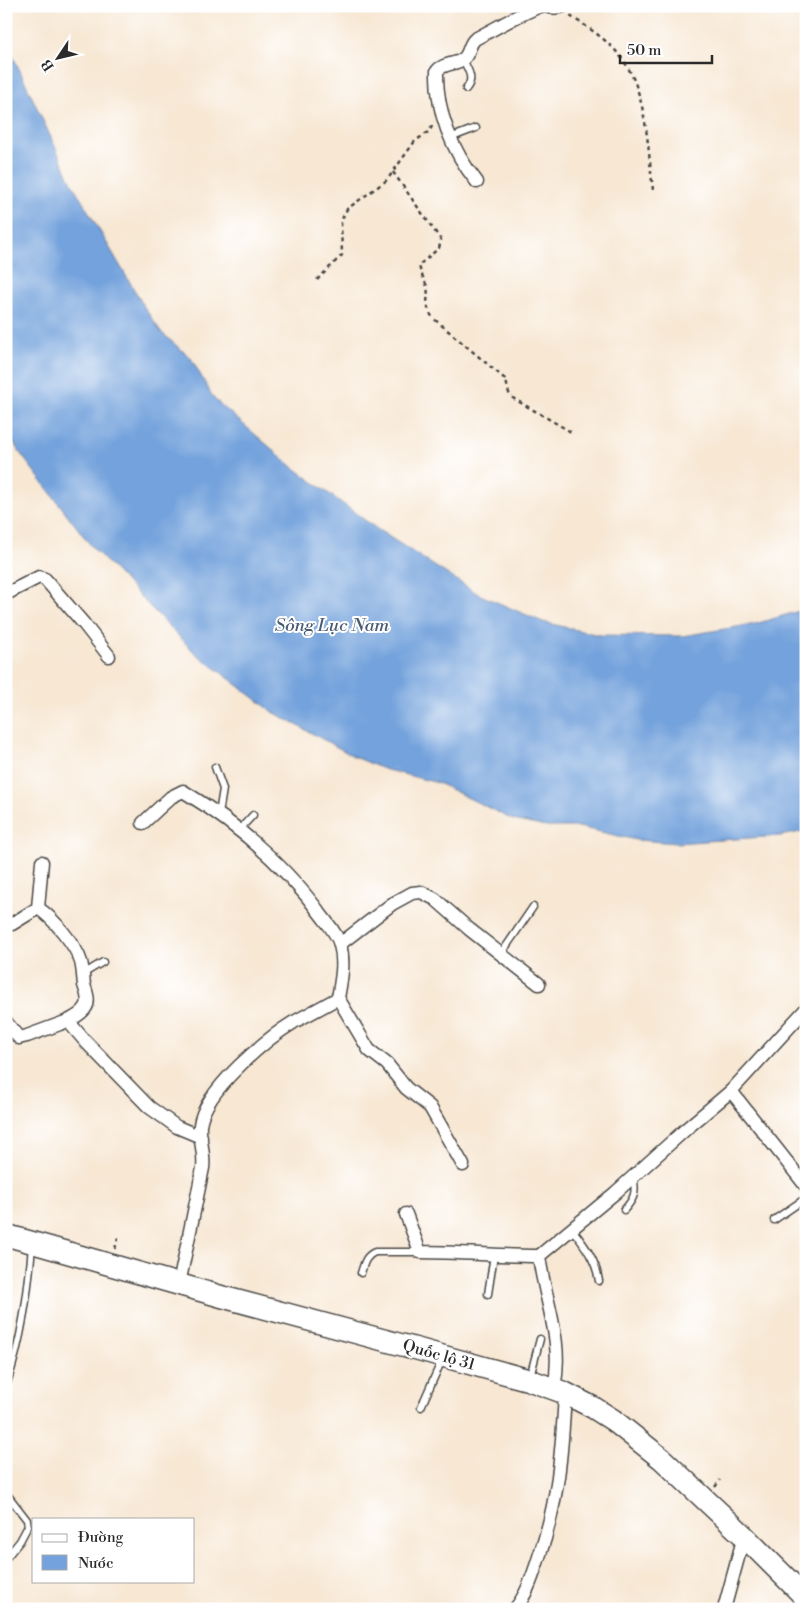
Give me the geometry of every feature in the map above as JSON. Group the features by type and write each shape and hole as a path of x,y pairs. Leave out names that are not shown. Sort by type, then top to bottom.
{"highway":[{"name":"Quốc lộ 31","path":"6,1235 416,1352 444,1356 560,1390 594,1408 662,1459 744,1536 805,1597"}],"street":[{"path":"477,182 450,138 440,106 438,69 463,59 468,53 471,42 475,39 516,17 540,7"},
{"path":"6,594 39,577 45,579 109,656"},
{"path":"143,823 171,797 183,791 240,829 270,857 314,905 340,944 343,973 338,998 369,1050 387,1064 406,1088 430,1107 463,1165"},
{"path":"38,908 42,862"},
{"path":"340,944 392,904 412,893 421,892 435,899 539,984"},
{"path":"12,924 38,908"},
{"path":"6,1022 19,1038 76,1017 86,1007 88,1002 80,959 53,920 38,908"},
{"path":"179,1284 203,1168 204,1159 200,1126 206,1109 272,1038 294,1022 338,998"},
{"path":"406,1214 420,1252 470,1252 494,1255 540,1256 731,1091 806,1010"},
{"path":"68,1021 149,1107 177,1127 201,1137"},
{"path":"731,1091 806,1186"},
{"path":"515,1609 530,1585 551,1521 557,1489 560,1390 556,1375 557,1349 540,1256"},
{"path":"724,1609 744,1536"}],"lane":[{"path":"540,7 549,11 562,11 571,6"},
{"path":"463,59 471,78 471,82 466,89"},
{"path":"450,138 476,128"},
{"path":"215,767 223,789 218,815"},
{"path":"240,829 253,816"},
{"path":"501,954 533,907"},
{"path":"83,974 103,962"},
{"path":"624,1210 632,1202 636,1188 632,1177"},
{"path":"774,1220 806,1198"},
{"path":"572,1229 592,1256 596,1264 599,1281"},
{"path":"6,1386 18,1350 22,1330 29,1284 32,1242"},
{"path":"361,1273 370,1253 420,1252"},
{"path":"488,1294 494,1255"},
{"path":"529,1380 540,1339"},
{"path":"421,1407 444,1356"},
{"path":"6,1493 26,1520 28,1526 20,1541 6,1558"}],"path":[{"path":"562,11 604,40 627,66 643,112 653,190"},
{"path":"317,280 342,255 341,221 347,209 387,180 415,141 430,131 440,106"},
{"path":"393,172 441,240 439,248 419,265 427,285 426,305 432,318 505,379 508,384 507,390 511,397 571,432"}],"water":[{"name":"Sông Lục Nam","path":"6,41 73,185 146,310 162,333 191,358 214,399 293,467 377,529 478,594 543,622 599,635 682,636 755,624 806,609 806,831 780,836 676,843 636,840 579,827 546,827 513,820 438,783 383,769 355,757 273,712 194,652 92,547 20,453 6,429"}]}
